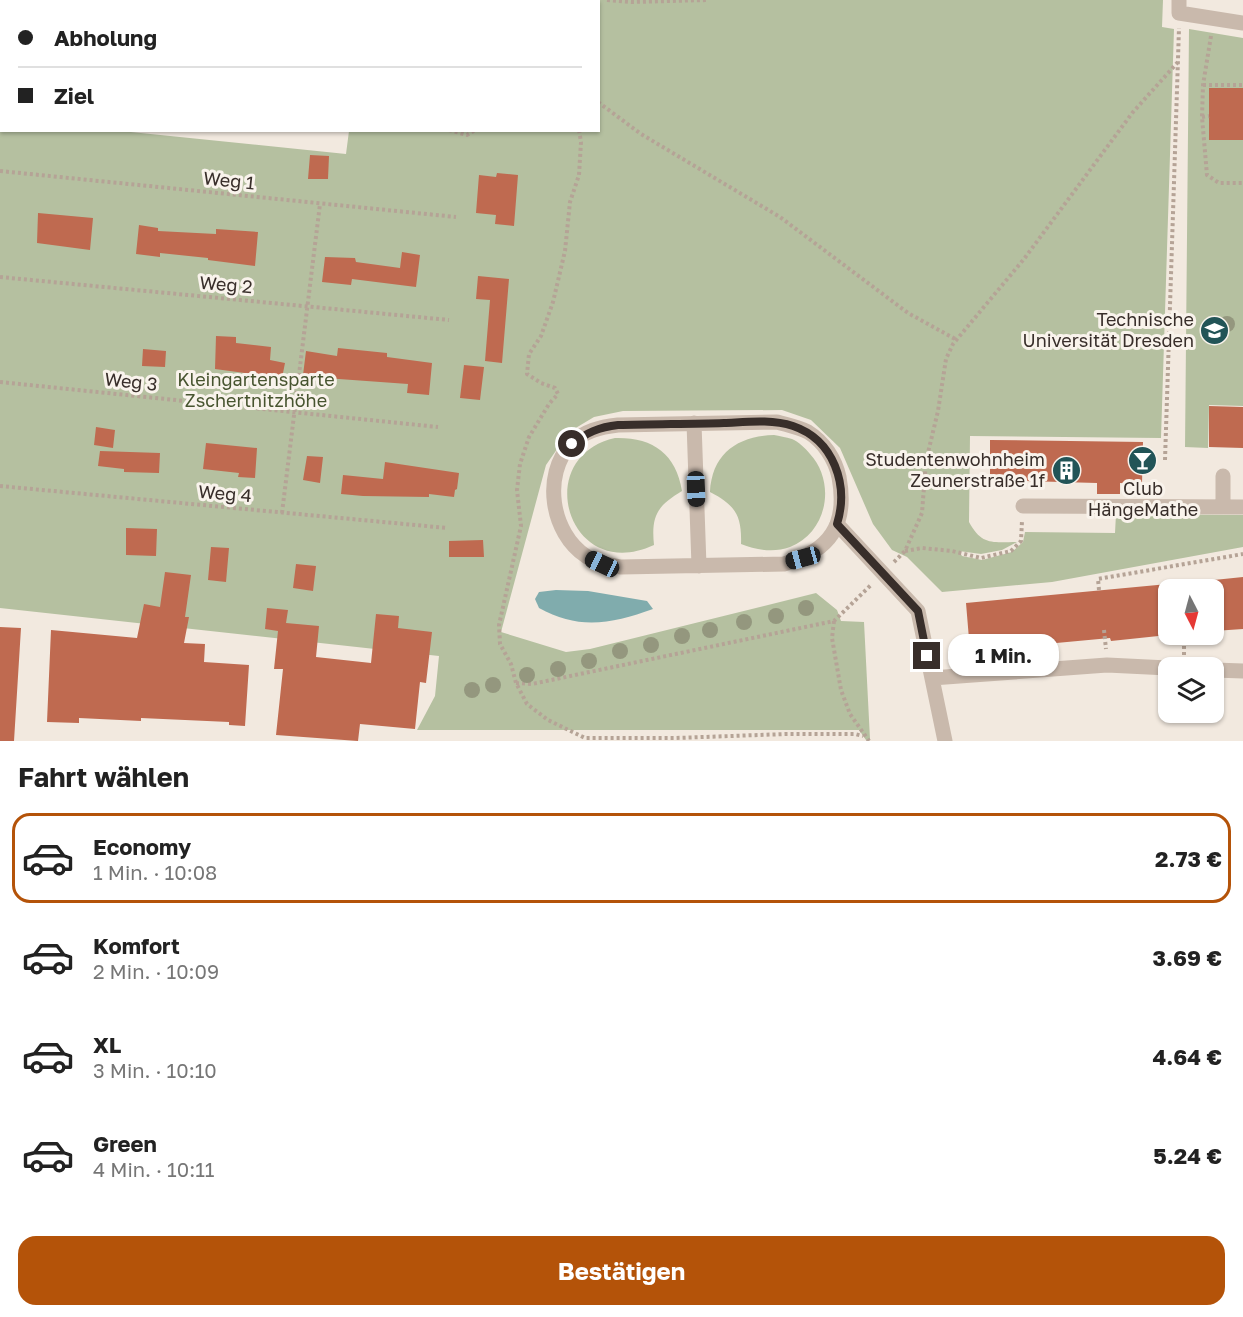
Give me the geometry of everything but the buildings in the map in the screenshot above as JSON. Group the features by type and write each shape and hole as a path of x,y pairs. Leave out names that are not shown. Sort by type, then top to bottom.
{"street":[{"path":"1179,6 1243,23"},
{"path":"777,422 809,433 832,457 838,473 842,509 837,524 816,550 803,558 784,564 621,567 602,564 585,556 561,528 556,512 555,473 561,459 572,444 601,426 777,422"},
{"path":"694,423 699,566"},
{"path":"1223,476 1223,507"},
{"path":"1023,506 1243,507"},
{"path":"837,524 918,611 945,741"},
{"path":"932,678 1107,665 1158,668"},
{"path":"1224,670 1243,671"}],"path":[{"path":"607,0 632,2 708,0"},
{"path":"1165,460 1179,6"},
{"path":"1211,37 1203,85 1202,117 1207,175 1219,183 1243,183"},
{"path":"896,560 905,551 922,513 926,461 938,411 946,358 957,340 1024,259 1133,112 1178,62"},
{"path":"1203,85 1243,85"},
{"path":"600,103 641,134 780,217 908,313 957,340"},
{"path":"1202,117 1209,116"},
{"path":"456,132 467,135 472,132"},
{"path":"579,132 579,175 570,202 565,250 553,302 541,336 529,354 527,374 541,383 555,387 558,394 529,436 520,464 517,490 521,526 499,625 500,644 511,664 516,683 527,704 548,720 585,740 855,734 863,735 869,741"},
{"name":"Weg 1","path":"0,171 456,217"},
{"path":"282,513 320,204"},
{"name":"Weg 2","path":"0,277 449,320"},
{"name":"Weg 3","path":"0,382 438,427"},
{"name":"Weg 4","path":"0,486 447,528"},
{"path":"905,551 922,548 952,551 981,558 1011,551 1021,542 1023,506"},
{"path":"1099,590 1098,579 1243,554"},
{"path":"516,683 532,684 834,621 872,583"},
{"path":"834,621 832,638 841,690 850,714 863,730 863,735"}],"green space":[{"name":"Kleingartensparte Zschertnitzhöhe","path":"600,0 1163,0 1162,27 1174,29 1161,438 970,436 969,522 984,539 995,542 1017,542 1002,550 981,554 959,551 962,556 982,560 1012,552 1023,542 1025,532 1115,533 1116,514 1243,515 1243,547 1052,582 942,592 907,557 892,550 873,524 840,448 811,420 782,410 623,411 594,417 569,432 546,465 501,632 566,652 590,649 816,593 837,610 841,621 864,622 870,739 866,740 859,730 417,730 435,696 439,656 0,608 0,132 131,132 346,154 349,132 600,132"},
{"name":"Technische Universität Dresden","path":"1189,29 1243,38 1243,406 1209,405 1208,448 1185,447"},
{"path":"774,435 795,440 818,465 823,478 824,505 813,530 803,540 784,549 765,550 741,544 740,525 735,512 726,502 710,492 716,467 729,449 749,439"},
{"path":"615,438 640,441 660,450 674,467 682,491 661,507 655,519 654,545 624,553 600,548 581,534 570,514 567,491 573,468 589,450"}],"water":[{"path":"588,591 647,601 653,609 609,621 568,620 539,608 535,599 539,592"}],"place":[{"name":"Technische Universität Dresden","path":"1215,330"},
{"name":"Club HängeMathe","path":"1143,460"},
{"name":"Studentenwohnheim Zeunerstraße 1f","path":"1066,470"}],"route":[{"path":"572,444 601,426 618,425 777,422 809,433 832,457 838,473 842,509 837,524 918,611 927,656"}]}
